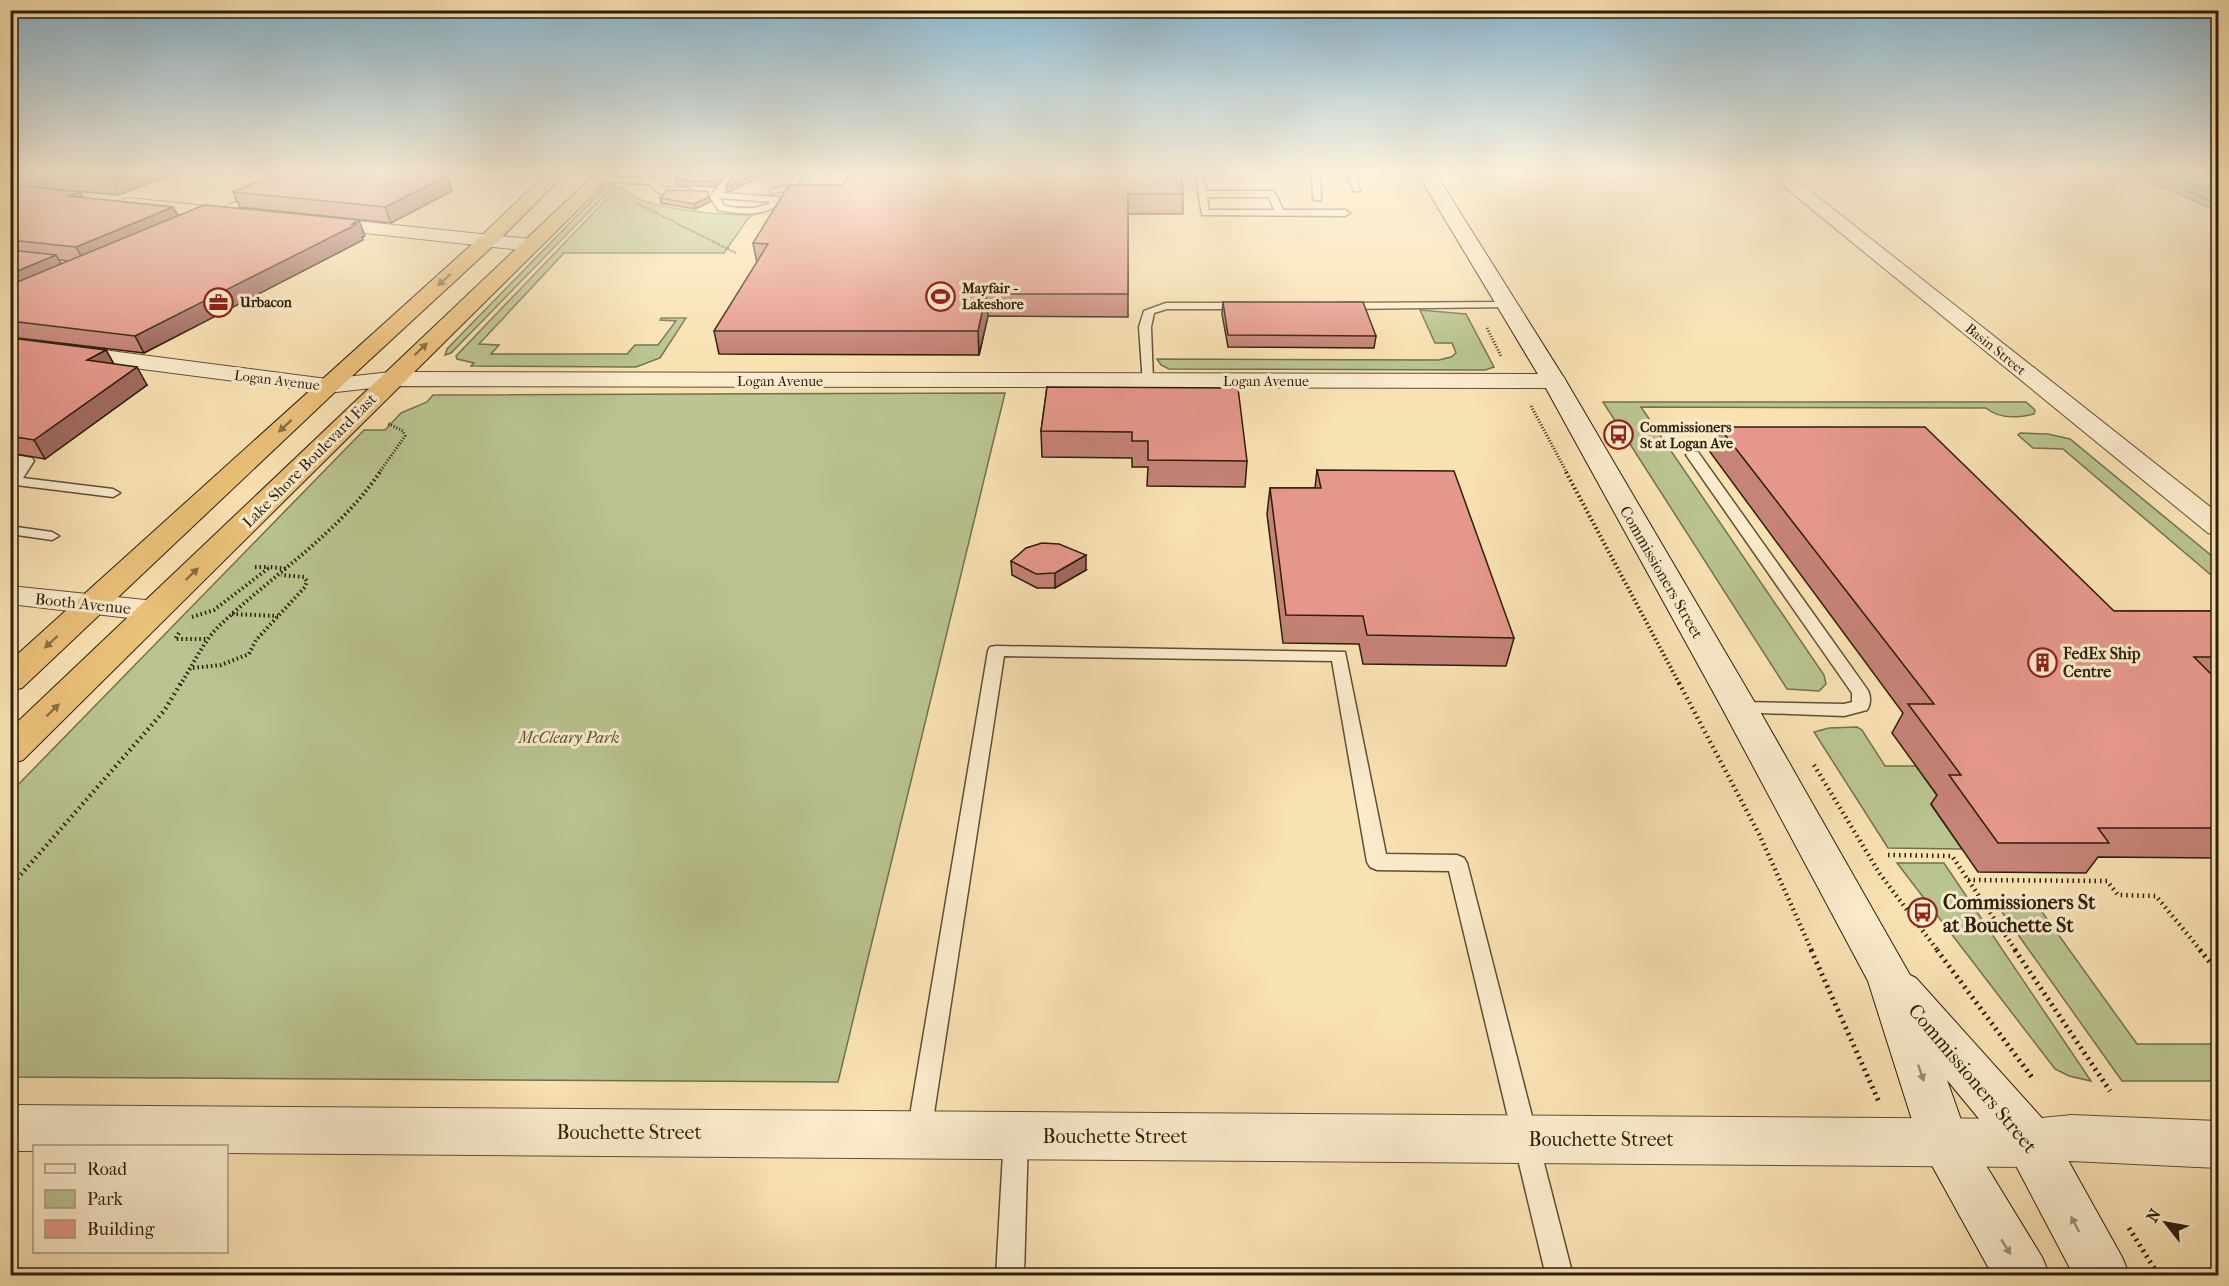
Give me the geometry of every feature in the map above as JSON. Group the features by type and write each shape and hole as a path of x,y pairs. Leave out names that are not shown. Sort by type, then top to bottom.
{"highway":[{"path":"10,680 497,231"},
{"name":"Lake Shore Boulevard East","path":"10,751 545,231"}],"street":[{"path":"393,231 530,245"},
{"name":"Commissioners Street","path":"1462,231 1554,381 1740,708 1889,978 2031,1143 2103,1275"},
{"name":"Basin Street","path":"1848,231 2218,527"},
{"name":"Logan Avenue","path":"10,345 327,386 391,379 1554,381"},
{"name":"Booth Avenue","path":"10,595 155,611"},
{"name":"Commissioners Street","path":"1889,978 1922,1142 2023,1275"},
{"name":"Bouchette Street","path":"10,1128 2031,1143 2071,1138 2218,1145"}],"lane":[{"path":"1334,306 1507,305"},
{"path":"1147,381 1145,327 1149,311 1166,306 1262,306"},
{"path":"1693,455 1861,693 1861,705 1844,710 1740,708"},
{"path":"10,458 27,461 12,482 113,493"},
{"path":"10,530 52,536"},
{"path":"919,1134 996,651 1339,656 1377,862 1457,863 1560,1275"},
{"path":"1010,1275 1016,1135"}],"path":[{"path":"690,231 736,253"},
{"path":"1476,305 1513,381 1534,410 1759,834 1881,1108 1922,1142"},
{"path":"10,887 164,711 192,668 207,639 232,614 288,569 367,491 405,436 403,431 386,422 393,414"},
{"path":"255,567 288,569"},
{"path":"189,618 214,610 270,567"},
{"path":"192,668 221,665 249,654 256,640 305,587 307,581 304,577 281,575"},
{"path":"232,614 279,616"},
{"path":"182,640 207,639"},
{"path":"1888,855 1952,856 2110,1091"},
{"path":"1968,880 2107,881 2118,895 2156,896 2218,972"}],"green space":[{"path":"562,231 570,231 451,353 445,355 447,349"},
{"path":"576,231 739,231 724,253 564,253 479,344 499,345 491,354 627,354 635,345 658,345 676,321 660,320 661,318 686,318 660,358 636,367 471,366 474,363 457,359 456,356"},
{"path":"1420,310 1466,314 1494,367 1485,370 1169,369 1161,365 1157,359 1439,360 1451,357 1456,353 1452,343 1435,343"},
{"name":"McCleary Park","path":"1005,393 838,1082 11,1077 11,792 364,430 385,430 401,413 427,402 433,395"},
{"path":"1603,402 2026,402 2035,410 2034,414 2015,417 2003,416 1986,408 1641,407 1824,675 1826,684 1819,691 1787,689"},
{"path":"2020,433 2048,434 2070,439 2218,561 2218,581 2063,449 2033,448 2018,435"},
{"path":"1857,727 1862,730 1885,766 1916,766 1943,804 1931,805 1962,849 1888,848 1814,732 1829,728"},
{"path":"1897,863 1944,863 2091,1081 2069,1076 2055,1069"},
{"path":"1992,898 2032,898 2137,1044 2218,1044 2218,1081 2122,1081"}],"building":[{"path":"10,231 115,231 76,247 10,240"},
{"path":"141,231 343,231 135,336 10,321 10,285"},
{"name":"Mayfair - Lakeshore","path":"760,231 1128,231 1128,294 986,294 978,331 714,331 768,244 753,243"},
{"path":"10,250 56,255 10,274"},
{"path":"1223,302 1363,302 1376,336 1228,335"},
{"path":"10,338 106,350 87,360 137,367 34,440 10,436"},
{"path":"1047,387 1238,388 1247,461 1148,460 1148,441 1132,441 1132,432 1041,431"},
{"name":"FedEx Ship Centre","path":"1719,427 1925,427 2114,611 2218,611 2218,657 2194,657 2218,681 2218,828 2098,828 2109,843 1998,843 1949,775 1961,775 1908,704 1934,704"},
{"path":"1317,470 1454,471 1514,638 1367,635 1363,616 1286,615 1270,488 1321,488"},
{"path":"1042,543 1059,544 1086,555 1055,573 1036,574 1011,561 1026,548"}],"place":[{"name":"Mayfair - Lakeshore","path":"941,296"},
{"name":"Urbacon","path":"219,302"},
{"name":"Commissioners St at Logan Ave","path":"1619,435"},
{"name":"FedEx Ship Centre","path":"2042,662"},
{"name":"Commissioners St at Bouchette St","path":"1922,913"}]}
